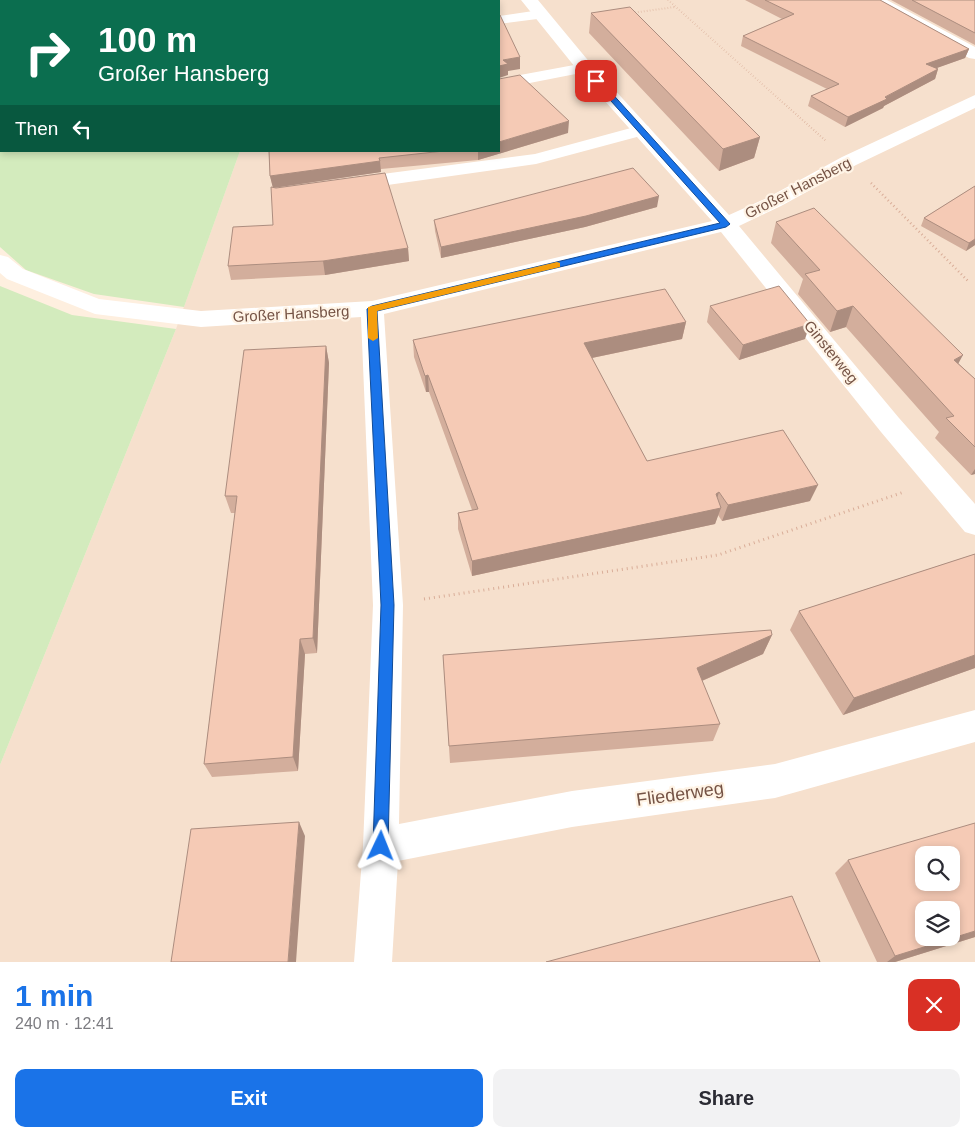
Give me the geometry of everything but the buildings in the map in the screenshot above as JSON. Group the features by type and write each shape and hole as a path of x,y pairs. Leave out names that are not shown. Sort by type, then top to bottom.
{"street":[{"path":"875,0 975,54"},
{"name":"Ginsterweg","path":"535,7 585,68 726,224 890,425 975,524"},
{"name":"Großer Hansberg","path":"0,262 16,274 95,306 172,316 201,319 372,309 726,224 774,202 849,161 975,101"},
{"path":"372,309 388,605 381,846 373,962"},
{"name":"Fliederweg","path":"381,846 572,809 775,781 975,726"}],"lane":[{"path":"500,20 535,7"},
{"path":"500,84 585,68"},
{"path":"335,186 536,159 642,130"}],"path":[{"path":"668,0 849,161 970,282"},
{"path":"627,14 676,7"},
{"path":"388,605 718,555 938,480"}],"shaded area":[{"path":"500,0 975,0 975,962 0,962 0,765 176,329 240,152 500,152"}],"green space":[{"path":"0,152 240,152 184,307 94,294 26,270 0,247"},
{"path":"0,286 72,315 176,329 0,765"}],"slow traffic":[{"path":"373,338 372,309 557,265"}],"route":[{"path":"381,846 388,605 372,309 726,224 596,81"}]}
